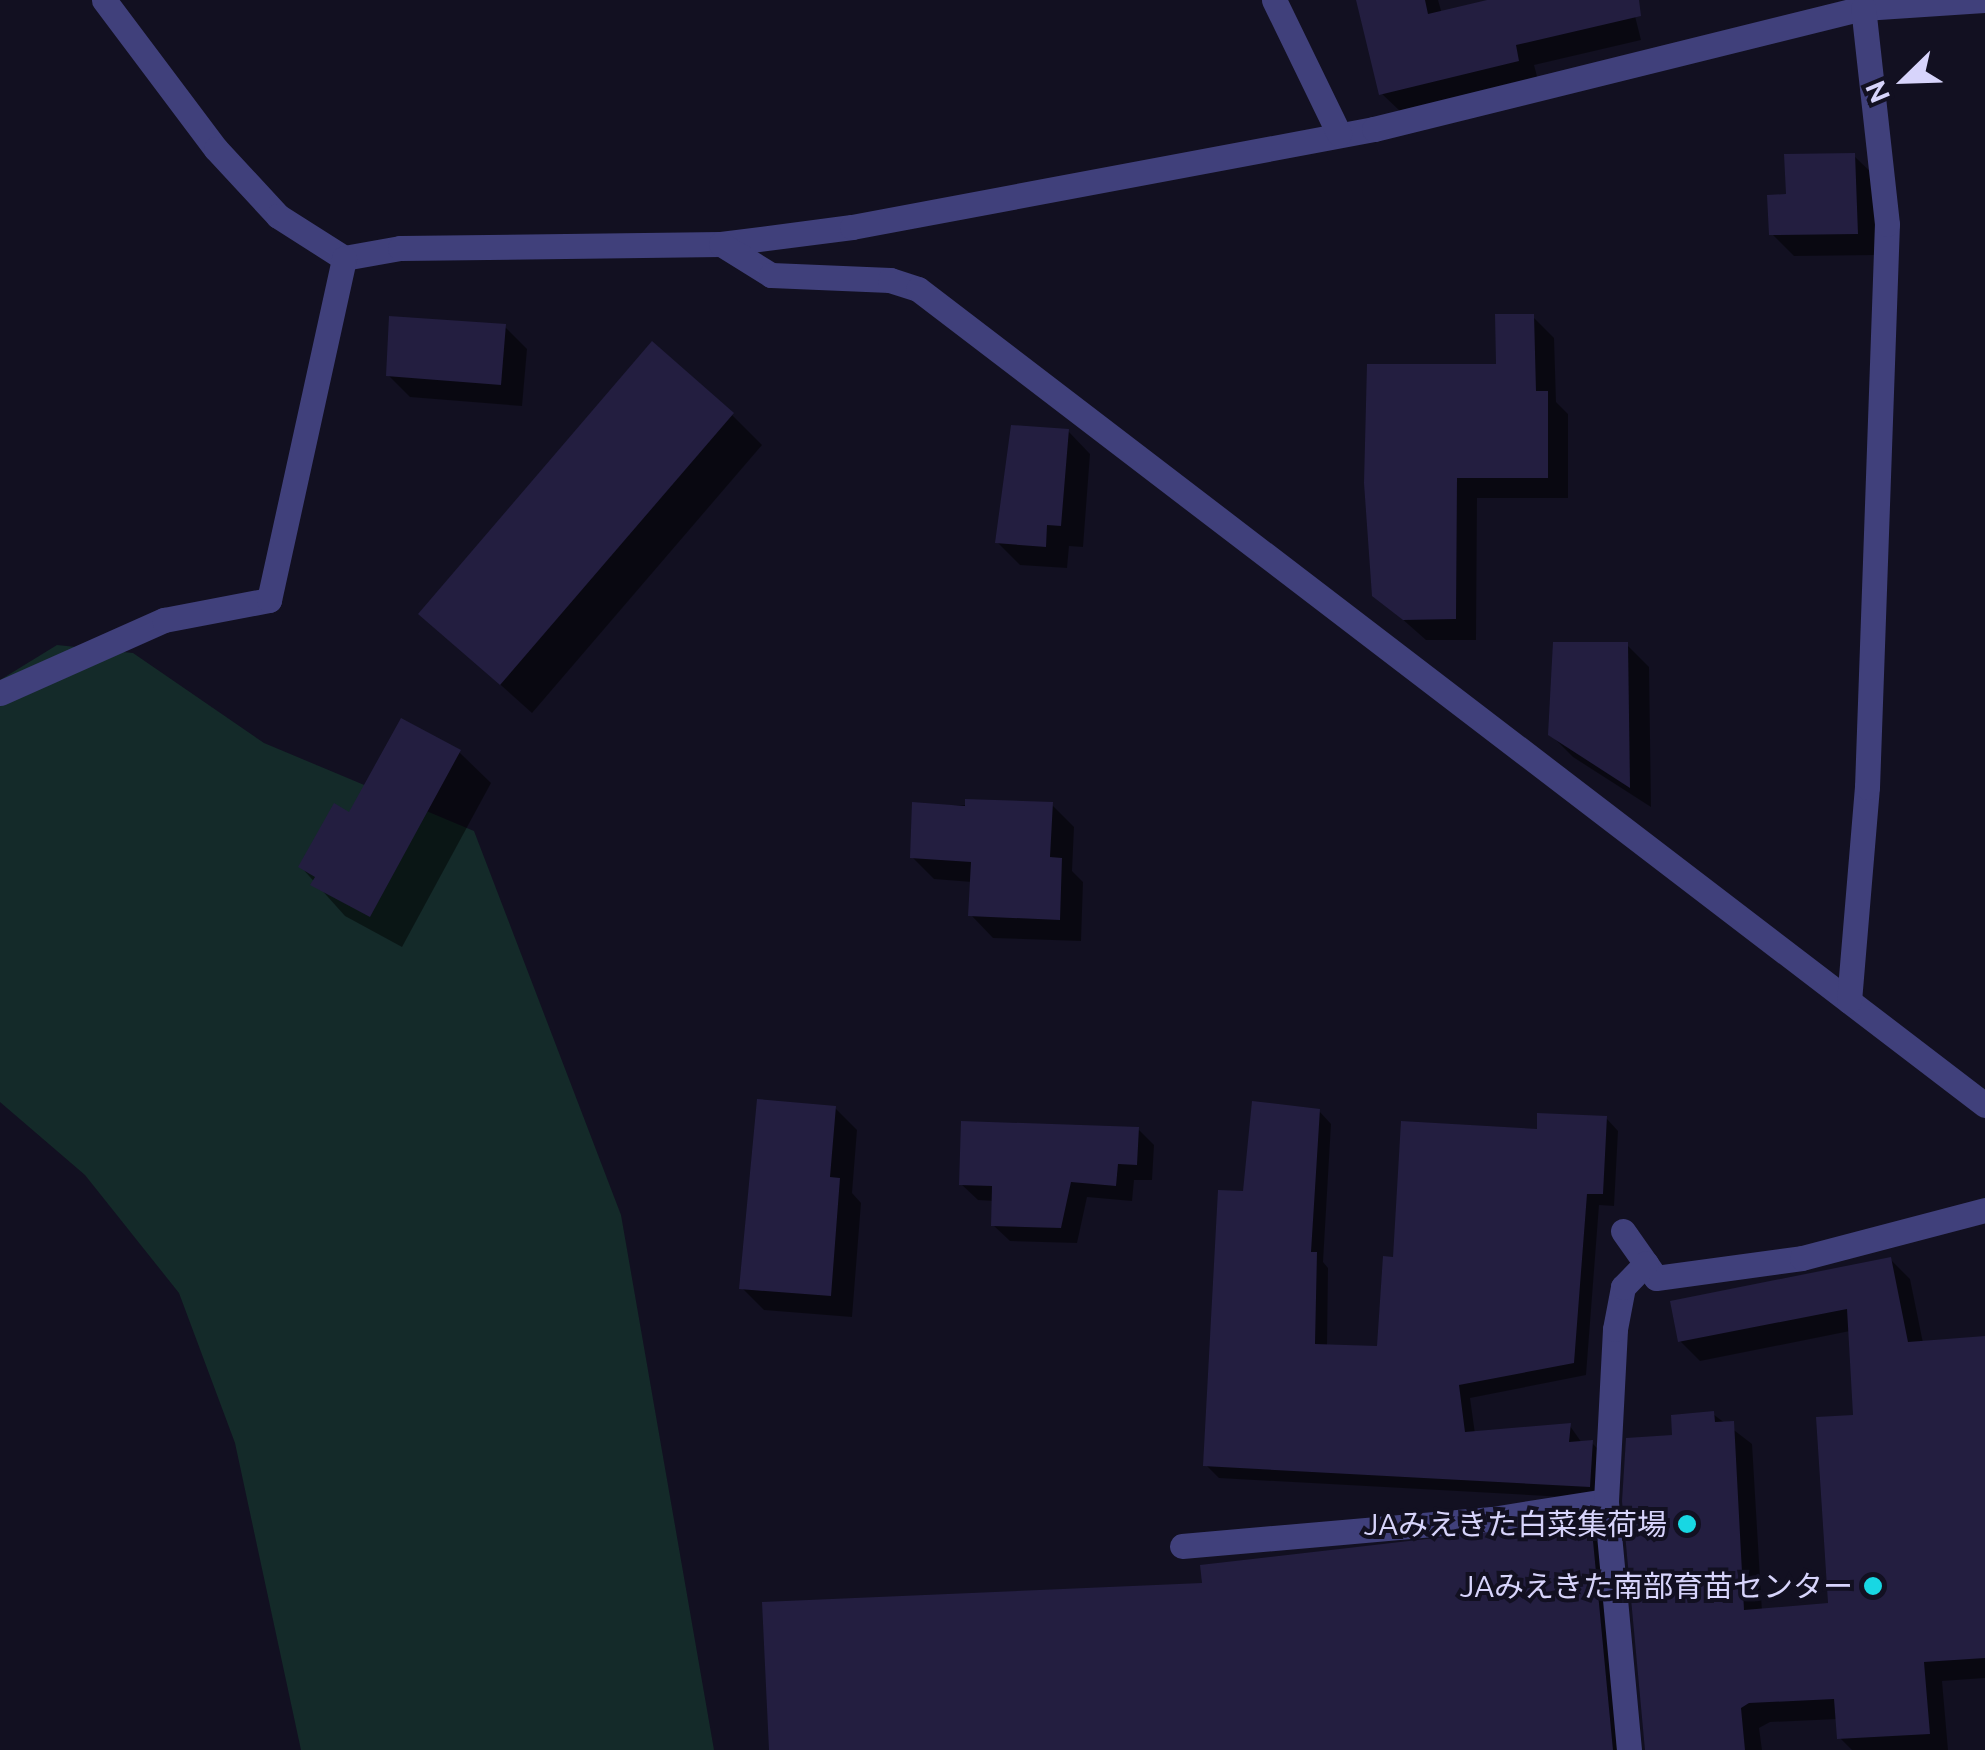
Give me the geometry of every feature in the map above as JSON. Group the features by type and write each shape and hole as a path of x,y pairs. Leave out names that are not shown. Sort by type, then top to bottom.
{"street":[{"path":"104,0 216,149 278,216 344,258 400,248 721,244 852,227 1339,134 1864,8 1985,0"},
{"path":"1274,0 1339,134"},
{"path":"1849,1001 1867,787 1887,224 1864,8"},
{"path":"721,244 771,275 890,280 918,290 1985,1105"},
{"path":"0,693 164,620 269,600 344,258"},
{"path":"1623,1231 1656,1278 1749,1266 1985,1210"},
{"path":"1629,1750 1606,1501 1615,1328 1623,1288 1646,1264"},
{"path":"1182,1546 1492,1519 1606,1501"}],"green space":[{"path":"57,645 133,653 264,743 474,831 621,1215 714,1750 301,1750 235,1443 179,1293 85,1175 0,1102 0,680"}],"building":[{"path":"1356,0 1425,0 1428,14 1487,0 1639,0 1641,16 1516,45 1519,61 1379,95"},
{"path":"1855,153 1858,234 1769,235 1767,195 1786,194 1784,154"},
{"path":"1495,314 1534,314 1536,391 1548,391 1548,478 1457,478 1456,619 1403,620 1372,596 1364,483 1367,364 1496,364"},
{"path":"389,316 506,324 501,385 386,376"},
{"path":"652,341 734,413 500,685 418,614"},
{"path":"1011,425 1069,429 1061,526 1047,525 1046,547 995,543"},
{"path":"1553,642 1628,642 1630,788 1548,735"},
{"path":"401,718 461,750 370,917 310,885 315,877 298,867 334,803 349,812"},
{"path":"965,799 1053,802 1050,857 1062,858 1060,920 968,916 971,862 910,858 912,802 965,806"},
{"path":"757,1099 836,1106 830,1177 840,1178 831,1296 739,1289"},
{"path":"1252,1101 1320,1109 1311,1252 1317,1252 1315,1344 1377,1346 1383,1256 1393,1257 1401,1121 1537,1129 1537,1113 1607,1116 1603,1194 1587,1194 1574,1363 1459,1385 1465,1432 1571,1423 1569,1442 1593,1440 1590,1487 1203,1466 1218,1190 1243,1191"},
{"path":"961,1121 1139,1127 1137,1165 1118,1164 1116,1186 1071,1182 1061,1228 991,1226 992,1186 959,1185"},
{"path":"1891,1257 1908,1342 1985,1336 1985,1658 1924,1662 1930,1734 1837,1739 1834,1699 1749,1703 1741,1708 1745,1750 1645,1750 1622,1501 1626,1438 1672,1435 1671,1415 1714,1411 1715,1422 1734,1421 1744,1610 1828,1603 1816,1417 1853,1415 1847,1309 1678,1342 1670,1301"},
{"path":"1591,1520 1613,1750 769,1750 762,1602 1202,1583 1200,1565"}],"place":[{"name":"JAみえきた白菜集荷場","path":"1687,1524"},
{"name":"JAみえきた南部育苗センター","path":"1873,1586"}]}
